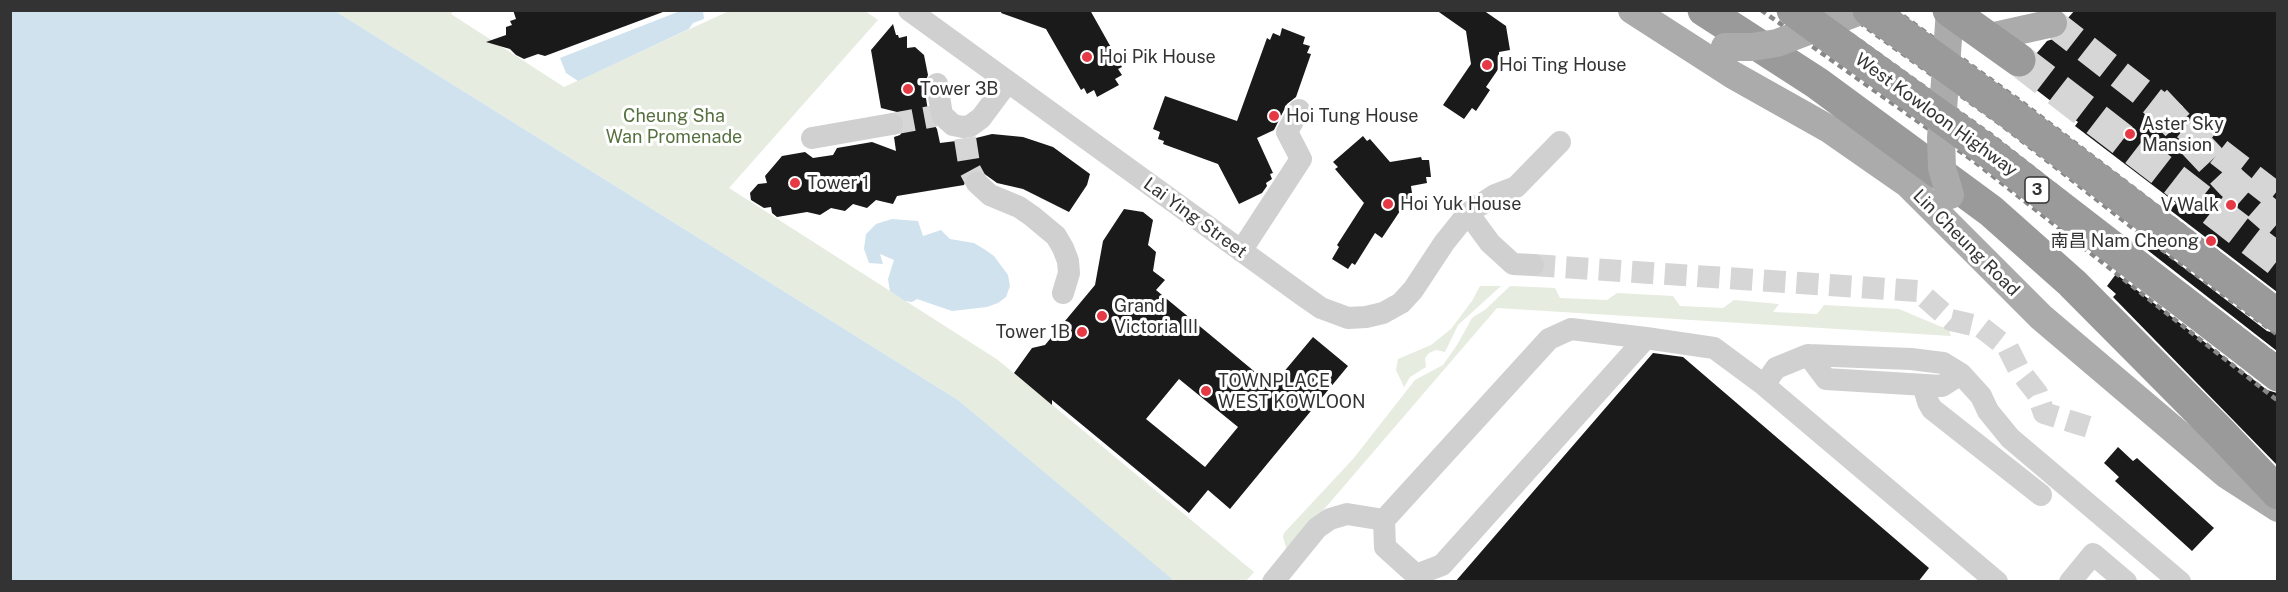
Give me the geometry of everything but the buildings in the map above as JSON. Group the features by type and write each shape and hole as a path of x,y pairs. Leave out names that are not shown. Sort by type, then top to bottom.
{"highway":[{"name":"Lin Cheung Road","path":"1704,10 1817,83 1990,211 2072,283 2220,432 2277,493"},
{"name":"West Kowloon Highway","path":"1792,10 1984,149 2277,375"},
{"path":"1869,10 2013,114 2277,316"},
{"path":"1950,10 2009,47"}],"main road":[{"name":"Lin Cheung Road","path":"1632,10 1733,75 1829,129 1908,184 2041,317 2227,475 2277,508"},
{"path":"1665,33 1695,43 1725,47 1752,47 1777,43 1863,10"},
{"path":"1950,10 1941,138 1942,168 1950,195 1973,237 2003,281"},
{"path":"1947,75 1958,58 1977,44 2009,47 2045,15"}],"street":[{"name":"Lai Ying Street","path":"919,13 1007,83 1321,308 1348,318 1383,313 1401,303 1413,290 1444,243 1468,213 1495,195 1516,187 1560,142"},
{"path":"937,84 938,115 964,133 981,118 1007,83"},
{"path":"1241,251 1300,159 1287,132 1299,110"},
{"path":"812,138 892,124"},
{"path":"977,183 990,195 1032,216 1056,236 1068,261 1069,273 1063,293"},
{"path":"1468,213 1490,243 1513,264 1533,265"},
{"path":"1646,338 1442,565 1416,575 1385,547 1384,520 1549,339 1571,329 1646,338 1714,348 1764,385 1988,579"},
{"path":"1764,385 1776,368 1808,355 1911,359 1943,363 1961,374 1981,396 1988,411 2010,438 2180,582"},
{"path":"1808,355 1826,379 1942,386 1961,374"},
{"path":"1923,385 1932,409 2041,495"},
{"path":"1273,582 1317,528 1330,519 1347,514 1384,520"},
{"path":"2070,582 2093,554 2126,582"}],"green space":[{"name":"Cheung Sha Wan Promenade","path":"335,11 453,11 451,14 564,87 729,11 865,11 878,20 729,188 998,360 1254,572 1246,581 1169,581 1171,579 958,400"},
{"path":"1480,286 1501,286 1458,325 1445,352 1436,350 1429,353 1425,358 1426,367 1410,377 1404,387 1396,370 1398,359 1431,345 1451,329"},
{"path":"1510,286 1555,288 1560,298 1607,300 1617,293 1673,296 1680,306 1723,308 1734,300 1779,304 1773,312 1817,314 1824,305 1899,309 1949,330 1951,336 1497,308 1265,578 1287,551 1284,533 1353,459 1415,380 1443,365 1472,318 1486,309"}],"water":[{"path":"10,11 335,11 958,400 1172,579 1169,582 11,581"},
{"path":"680,11 703,11 704,19 693,23 689,29 578,81 566,73 560,58"},
{"path":"892,219 918,221 923,236 941,230 950,239 974,243 984,249 994,256 1008,275 1010,286 1006,297 987,307 952,311 917,299 912,302 905,301 890,291 888,279 894,260 880,254 883,264 869,263 864,249 866,234 876,224"}],"tunnel":[{"path":"2053,23 2278,198"},
{"path":"2019,60 2278,260"},
{"path":"2155,101 2232,183 2278,223"},
{"path":"892,124 935,116"},
{"path":"965,138 970,170 977,183"},
{"path":"1533,265 1918,291 1951,320 1981,327 2008,348 2019,370 2037,393 2044,413 2089,427 2095,433"}],"railway":[{"path":"1761,10 1975,162 2278,401"},
{"path":"1817,10 1994,137 2125,241 2278,357"},
{"path":"1842,10 2003,126 2134,229 2278,335"},
{"path":"1895,10 2023,103 2278,299"}],"place":[{"name":"Hoi Pik House","path":"1087,57"},
{"name":"Hoi Ting House","path":"1487,65"},
{"name":"Tower 3B","path":"908,89"},
{"name":"Hoi Tung House","path":"1274,116"},
{"name":"Aster Sky Mansion","path":"2130,134"},
{"name":"Tower 1","path":"795,183"},
{"name":"Hoi Yuk House","path":"1388,204"},
{"name":"V Walk","path":"2231,205"},
{"name":"南昌 Nam Cheong","path":"2211,241"},
{"name":"Grand Victoria III","path":"1102,316"},
{"name":"Tower 1B","path":"1082,332"},
{"name":"TOWNPLACE WEST KOWLOON","path":"1206,391"}]}
